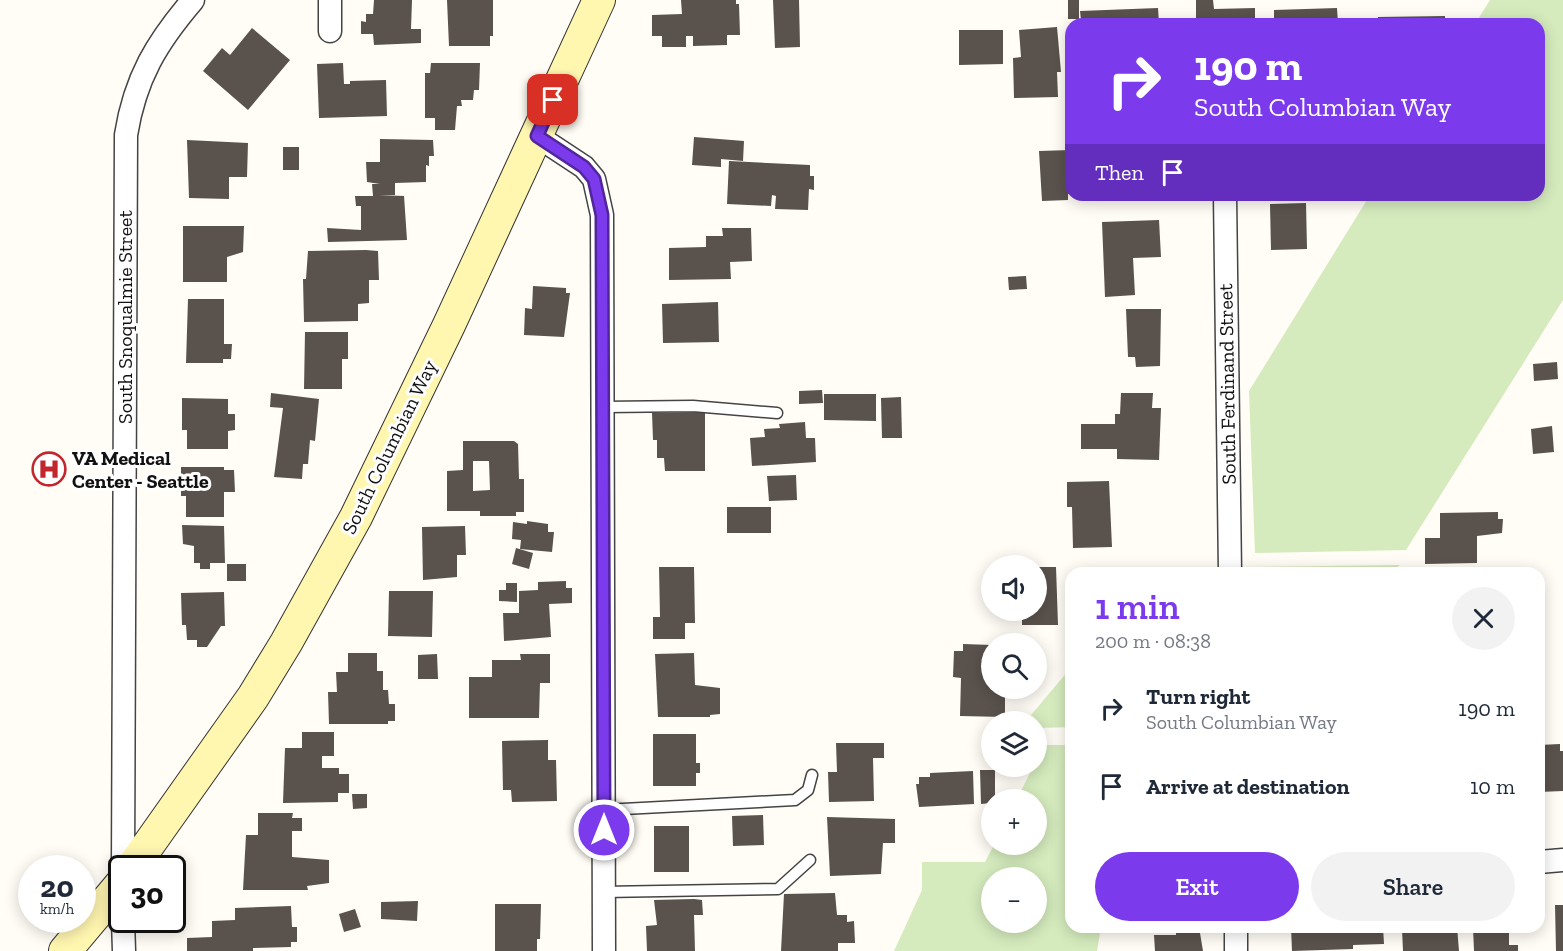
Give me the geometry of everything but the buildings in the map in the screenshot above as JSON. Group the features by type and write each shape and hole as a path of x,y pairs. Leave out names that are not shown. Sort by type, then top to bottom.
{"main road":[{"name":"South Columbian Way","path":"141,855 227,735 304,613 388,453 599,0"},
{"path":"65,951 108,900"}],"street":[{"name":"South Snoqualmie Street","path":"123,855 126,135 129,113 149,57 166,32 194,0"},
{"path":"330,0 330,31"},
{"path":"537,136 584,167 594,179 602,215 604,951"},
{"name":"South Ferdinand Street","path":"1225,201 1230,567"},
{"path":"1545,862 1563,860"},
{"path":"123,933 124,951"},
{"path":"1236,933 1236,951"}],"lane":[{"path":"604,407 693,406 777,413"},
{"path":"604,810 795,800 808,790 812,775"},
{"path":"603,892 778,889 810,860"}],"green space":[{"path":"1490,0 1563,0 1563,300 1406,550 1255,553 1249,391 1366,201 1545,201 1545,18 1479,18"},
{"path":"1400,565 1398,567 1252,567"},
{"path":"1065,675 1065,727 1047,728 1047,711 1034,711 1047,699"},
{"path":"1047,745 1065,745 1065,933 1100,933 1097,951 894,951 922,890 922,862 985,862 989,855 1047,855 1047,789 1022,789 1028,777 1047,777"}],"place":[{"name":"VA Medical Center - Seattle","path":"49,469"}],"route":[{"path":"553,100 537,136 584,167 594,179 602,215 604,830"}]}
